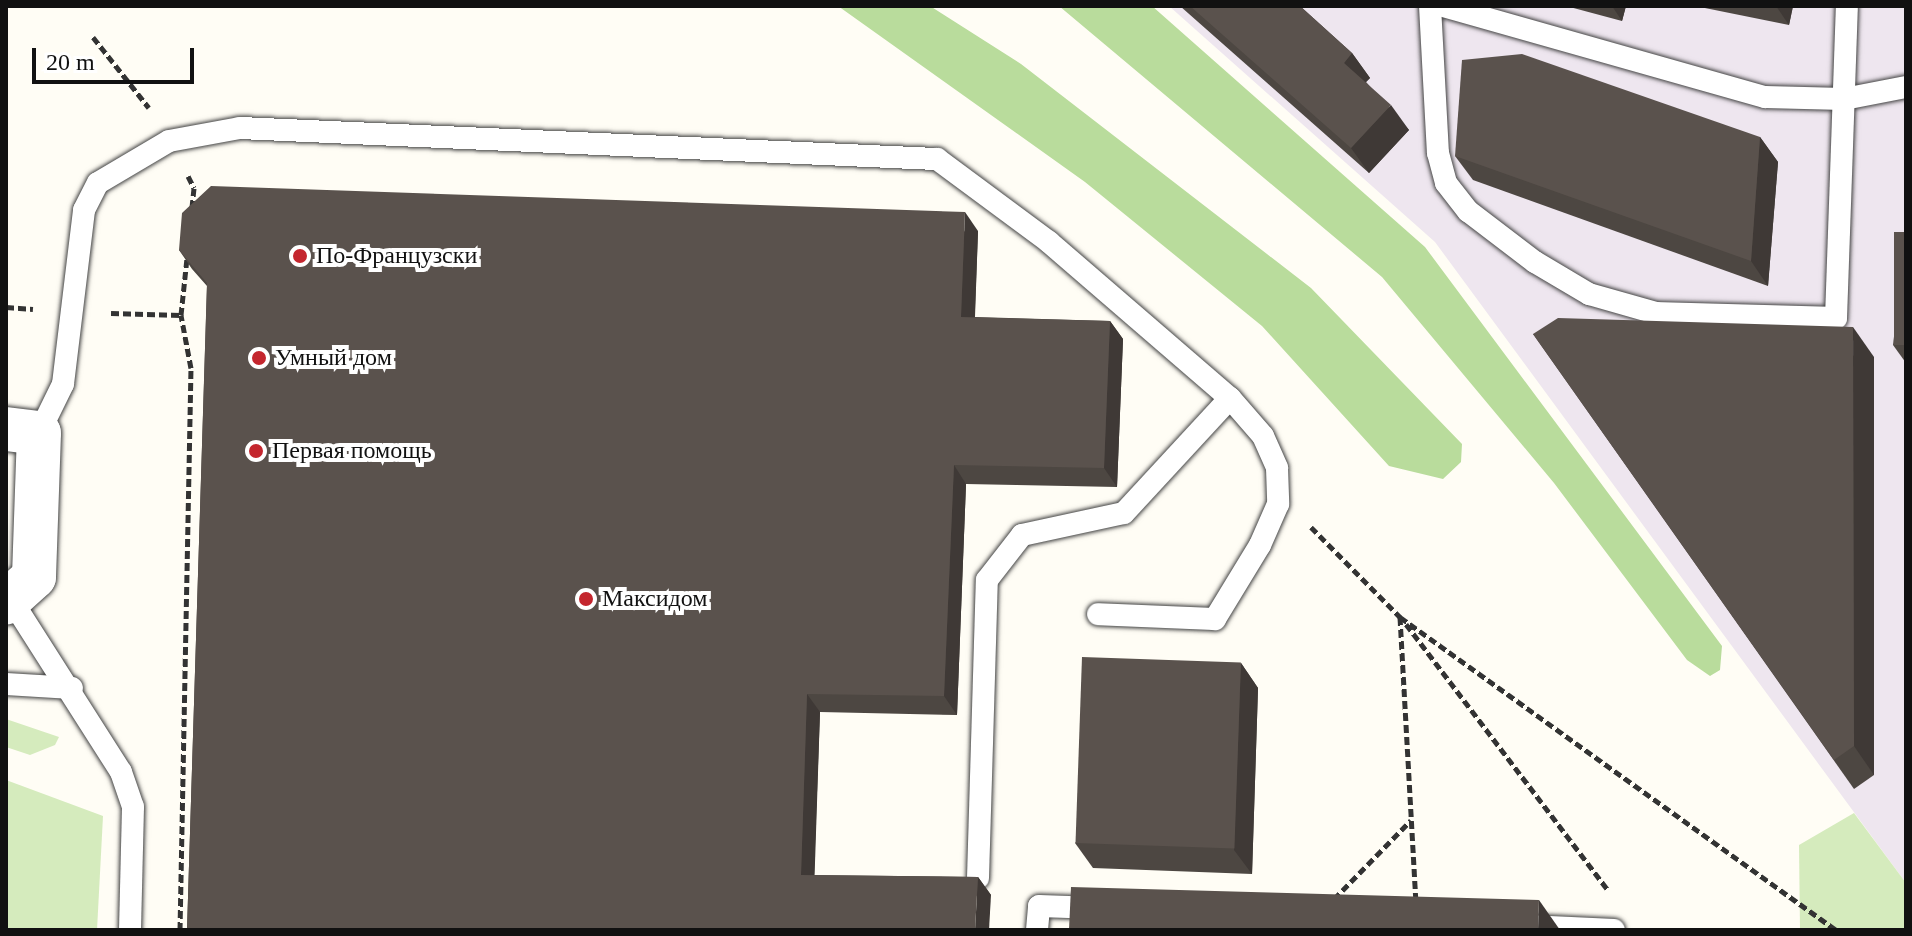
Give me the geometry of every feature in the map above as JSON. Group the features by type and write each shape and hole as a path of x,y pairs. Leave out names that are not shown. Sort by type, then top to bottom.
{"street":[{"path":"9,601 34,577 22,431"}],"lane":[{"path":"1430,6 1438,153 1446,183 1468,211 1535,262 1589,294 1656,313 1836,318 1847,6"},
{"path":"1443,6 1765,97 1844,99 1906,87"},
{"path":"22,431 63,384 84,210 98,183 169,141 240,128 937,159 1049,242 1230,398 1263,436 1277,468 1278,504 1260,545 1215,619 1098,614"},
{"path":"978,878 987,580 1022,535 1124,513 1230,398"},
{"path":"9,601 72,688 121,772 133,807 130,930"},
{"path":"6,684 72,688"},
{"path":"1037,930 1039,906 1116,909"},
{"path":"1508,925 1614,930"}],"path":[{"path":"191,216 194,188"},
{"path":"180,930 191,368 181,315 188,245"},
{"path":"121,313 181,315"},
{"path":"191,368 205,369"},
{"path":"1278,504 1310,526 1400,617 1611,893"},
{"path":"1400,617 1416,907"},
{"path":"1400,617 1836,930"},
{"path":"1328,906 1411,819"}],"shaded area":[{"path":"1169,6 1906,6 1906,883 1435,242"}],"green space":[{"path":"838,6 930,6 1021,64 1311,288 1462,444 1461,462 1443,479 1389,466 1262,326 1085,182"},
{"path":"1059,6 1152,6 1425,247 1722,646 1720,670 1710,676 1687,660 1554,483 1382,277"},
{"path":"6,719 59,737 55,745 30,755 6,747"},
{"path":"6,780 103,816 97,930 6,930"},
{"path":"1854,813 1906,883 1906,930 1800,930 1799,845"}],"building":[{"path":"1190,6 1300,6 1352,53 1344,63 1391,105 1351,148"},
{"path":"1522,54 1760,137 1751,261 1455,156 1462,60"},
{"name":"Максидом","path":"211,186 965,212 961,317 1110,321 1104,468 954,465 944,696 807,694 801,875 978,877 975,930 187,930 207,283 179,250 182,213"},
{"path":"1894,232 1906,232 1906,345 1894,345"},
{"path":"1558,318 1853,327 1854,746 1834,760 1533,334"},
{"path":"1082,657 1241,663 1234,848 1076,843"},
{"path":"1071,887 1539,900 1538,930 1069,930"}],"place":[{"name":"По-Французски","path":"300,256"},
{"name":"Умный дом","path":"259,358"},
{"name":"Первая помощь","path":"256,451"},
{"name":"Максидом","path":"586,599"}]}
